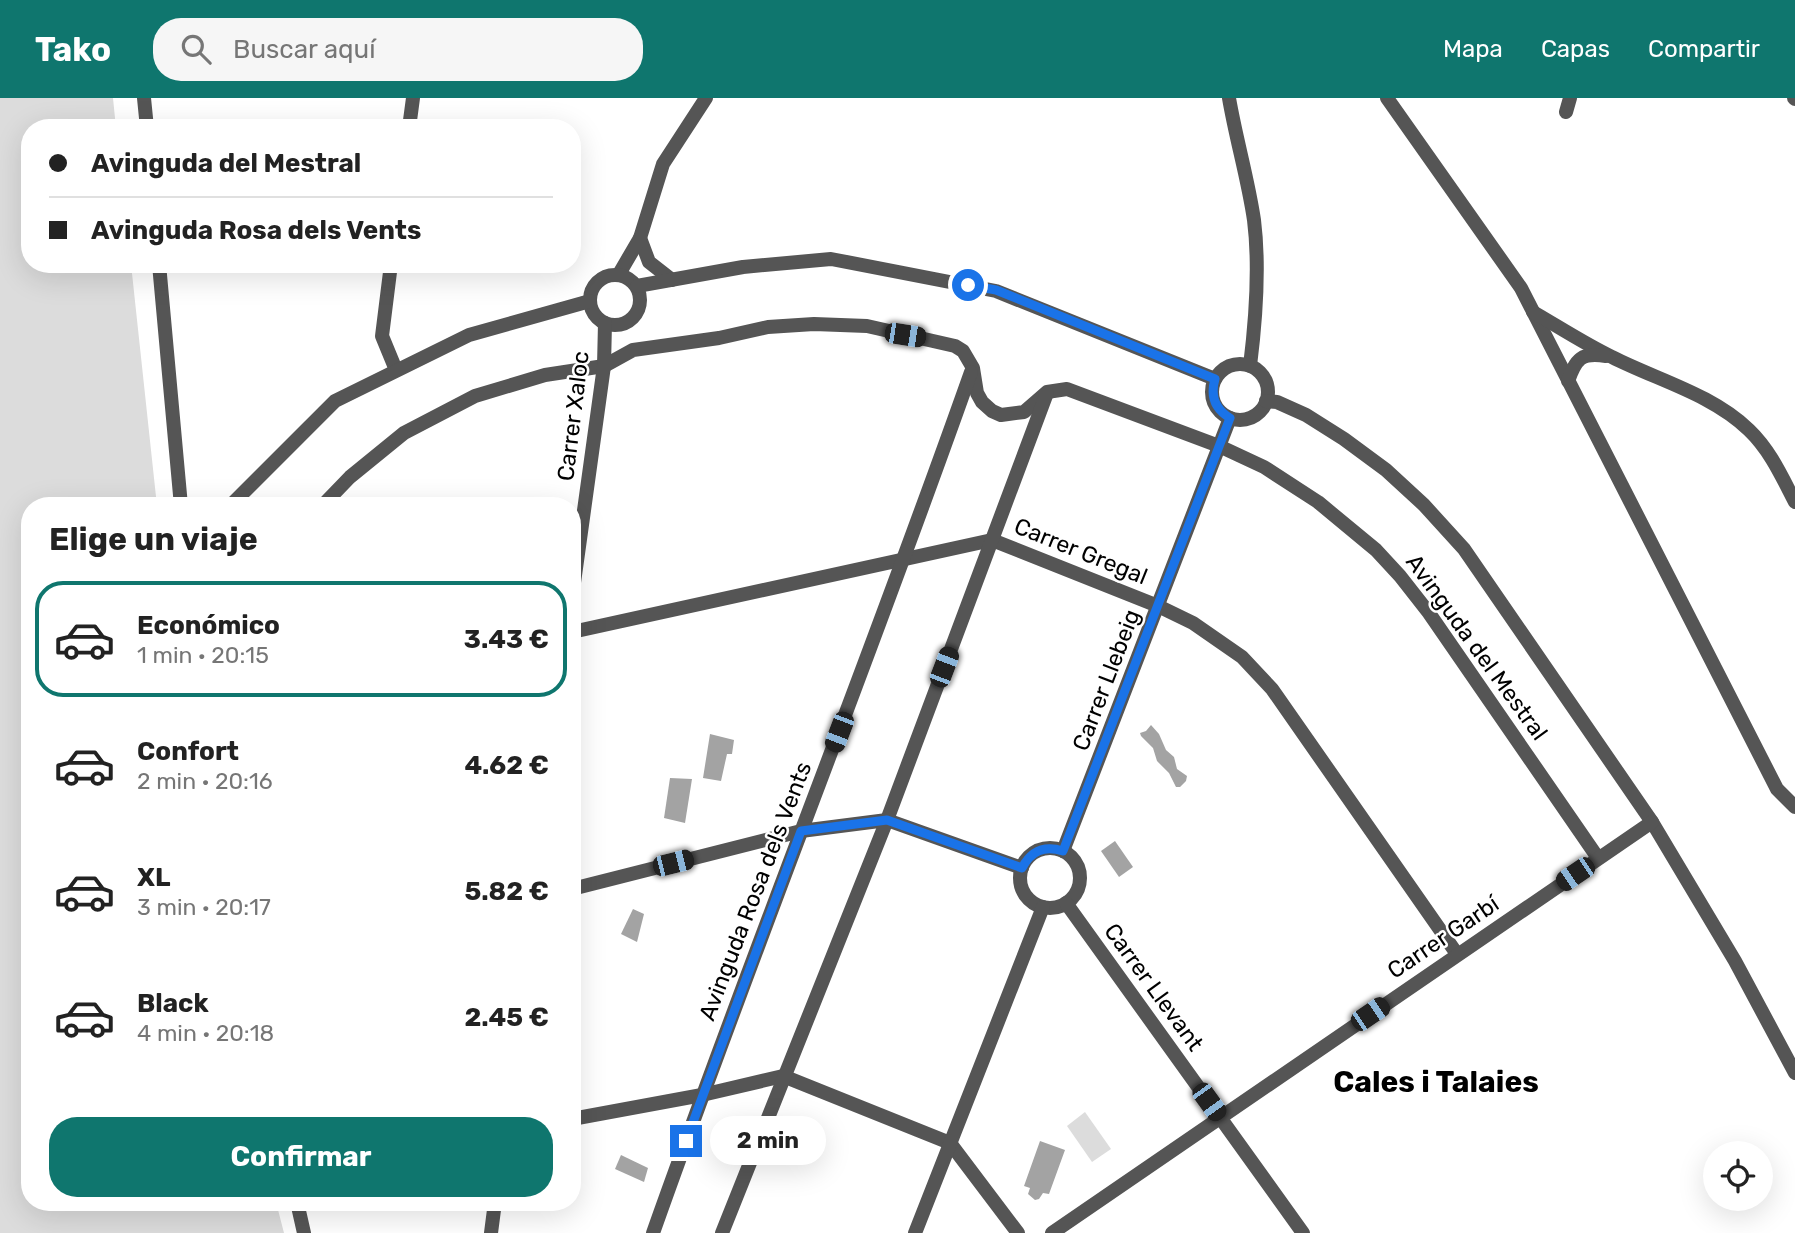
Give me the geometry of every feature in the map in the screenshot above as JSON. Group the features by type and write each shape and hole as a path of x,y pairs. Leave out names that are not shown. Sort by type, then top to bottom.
{"street":[{"path":"144,98 146,119"},
{"path":"410,119 413,98"},
{"path":"619,274 640,238 663,164 706,98"},
{"path":"1229,98 1254,221 1256,287 1251,366"},
{"path":"1387,98 1502,260 1533,312 1777,789 1795,807"},
{"path":"640,238 649,262 672,280"},
{"path":"636,286 743,267 831,259 996,290 1215,379"},
{"path":"160,273 180,497"},
{"path":"390,273 382,336 396,370"},
{"path":"611,274 619,274 632,280 636,286 641,301 635,316 621,325 605,323 594,314 590,301 593,287 598,281 611,274"},
{"path":"239,497 335,401 469,335 590,301"},
{"path":"1533,312 1611,357 1714,404 1737,419 1770,457 1795,502"},
{"name":"Carrer Xaloc","path":"581,532 604,366 605,323"},
{"path":"330,497 349,477 404,433 463,402 545,374 604,366 633,350 719,338 768,327 814,324 867,326 943,341 963,351 973,368 977,393 992,411 1001,415 1024,412 1047,392"},
{"path":"1568,381 1574,365 1581,358 1591,354 1611,357"},
{"path":"1234,364 1251,366 1258,370 1267,384 1266,401 1252,417 1230,418 1216,406 1213,397 1215,379 1226,367 1234,364"},
{"name":"Avinguda Rosa dels Vents","path":"653,1233 702,1095 905,559 973,368"},
{"name":"Avinguda del Mestral","path":"1047,392 1067,388 1219,446 1264,467 1318,502 1376,550 1400,576 1473,675 1598,858"},
{"path":"722,1233 887,820 1047,392"},
{"name":"Avinguda del Mestral","path":"1266,401 1277,402 1306,415 1344,439 1404,485 1464,549 1653,822 1735,961 1795,1073"},
{"name":"Carrer Llebeig","path":"1063,851 1230,418"},
{"name":"Carrer Gregal","path":"581,630 992,540 1158,606 1210,632 1258,672 1457,954"},
{"path":"581,887 801,831 887,820 1022,868"},
{"name":"Carrer Garbí","path":"1052,1233 1653,822"},
{"path":"1053,848 1063,851 1070,856 1079,872 1077,889 1066,903 1051,908 1035,904 1023,892 1020,876 1022,868 1034,852 1053,848"},
{"name":"Carrer Llevant","path":"1066,903 1303,1233"},
{"path":"915,1233 1042,907"},
{"path":"581,1117 702,1095 783,1076 950,1143 1018,1233"},
{"path":"299,1211 304,1233"},
{"path":"491,1233 494,1211"}],"shaded area":[{"path":"0,98 113,98 115,119 21,119 21,273 132,273 156,497 21,497 21,1211 278,1211 284,1233 0,1233"},
{"path":"1151,725 1159,734 1166,750 1174,757 1177,769 1187,776 1180,787 1176,787 1169,773 1157,761 1153,748 1141,736 1140,733"},
{"path":"710,734 734,740 732,754 727,754 721,781 703,778"},
{"path":"670,778 692,779 685,823 664,818"},
{"path":"1115,841 1133,867 1119,877 1101,851"},
{"path":"633,909 644,914 637,942 621,934"},
{"path":"1085,1112 1111,1149 1092,1162 1067,1126"},
{"path":"1040,1141 1065,1150 1049,1194 1043,1193 1035,1200 1028,1194 1030,1188 1024,1186"},
{"path":"621,1155 648,1168 644,1182 615,1169"}],"district":[{"name":"Cales i Talaies","path":"1436,1082"}],"route":[{"path":"686,1141 801,831 887,820 1022,868 1034,852 1053,848 1063,851 1230,418 1216,406 1212,388 1215,379 996,290 968,285"}]}
